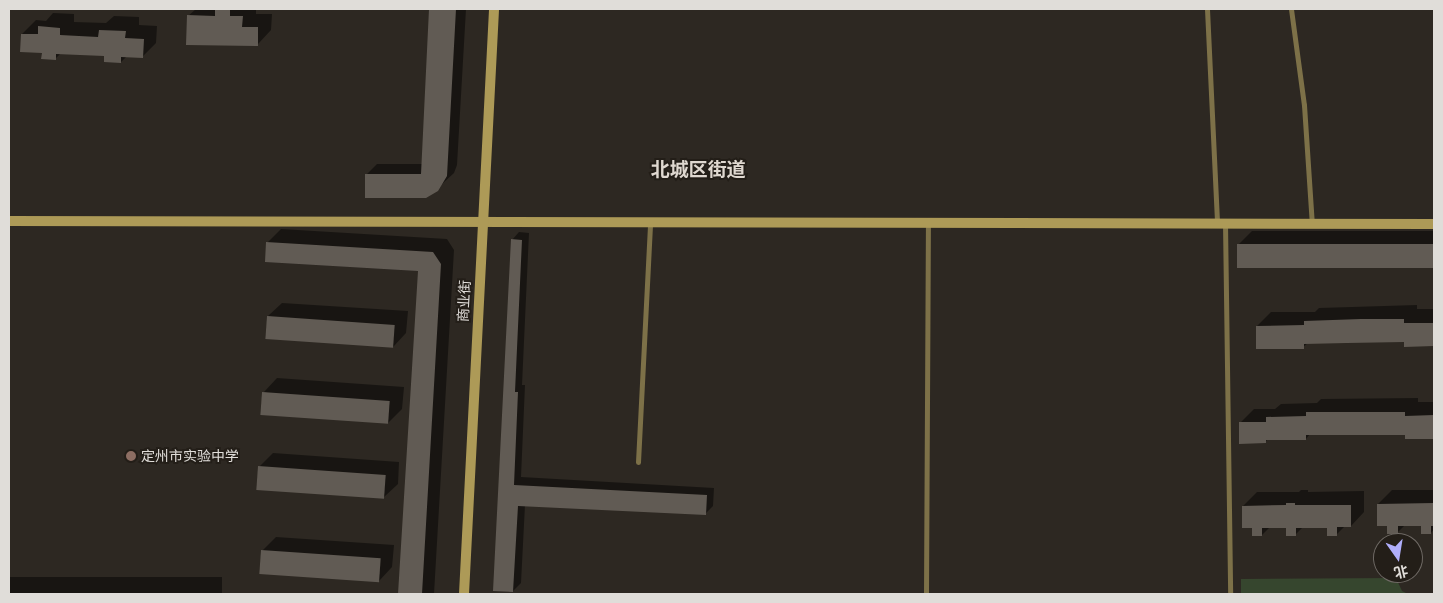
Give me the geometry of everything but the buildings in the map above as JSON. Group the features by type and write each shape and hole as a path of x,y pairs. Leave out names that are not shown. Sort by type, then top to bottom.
{"street":[{"name":"商业街","path":"464,594 494,9"},
{"path":"9,221 1434,224"}],"lane":[{"path":"1207,9 1221,223 1230,594"},
{"path":"1291,9 1304,105 1312,224"},
{"path":"638,462 650,221"},
{"path":"926,594 928,222"}],"green space":[{"path":"1373,578 1373,583 1398,583 1402,591 1408,594 1241,594 1241,579"}],"place":[{"name":"定州市实验中学","path":"131,456"}],"district":[{"name":"北城区街道","path":"698,170"}]}
